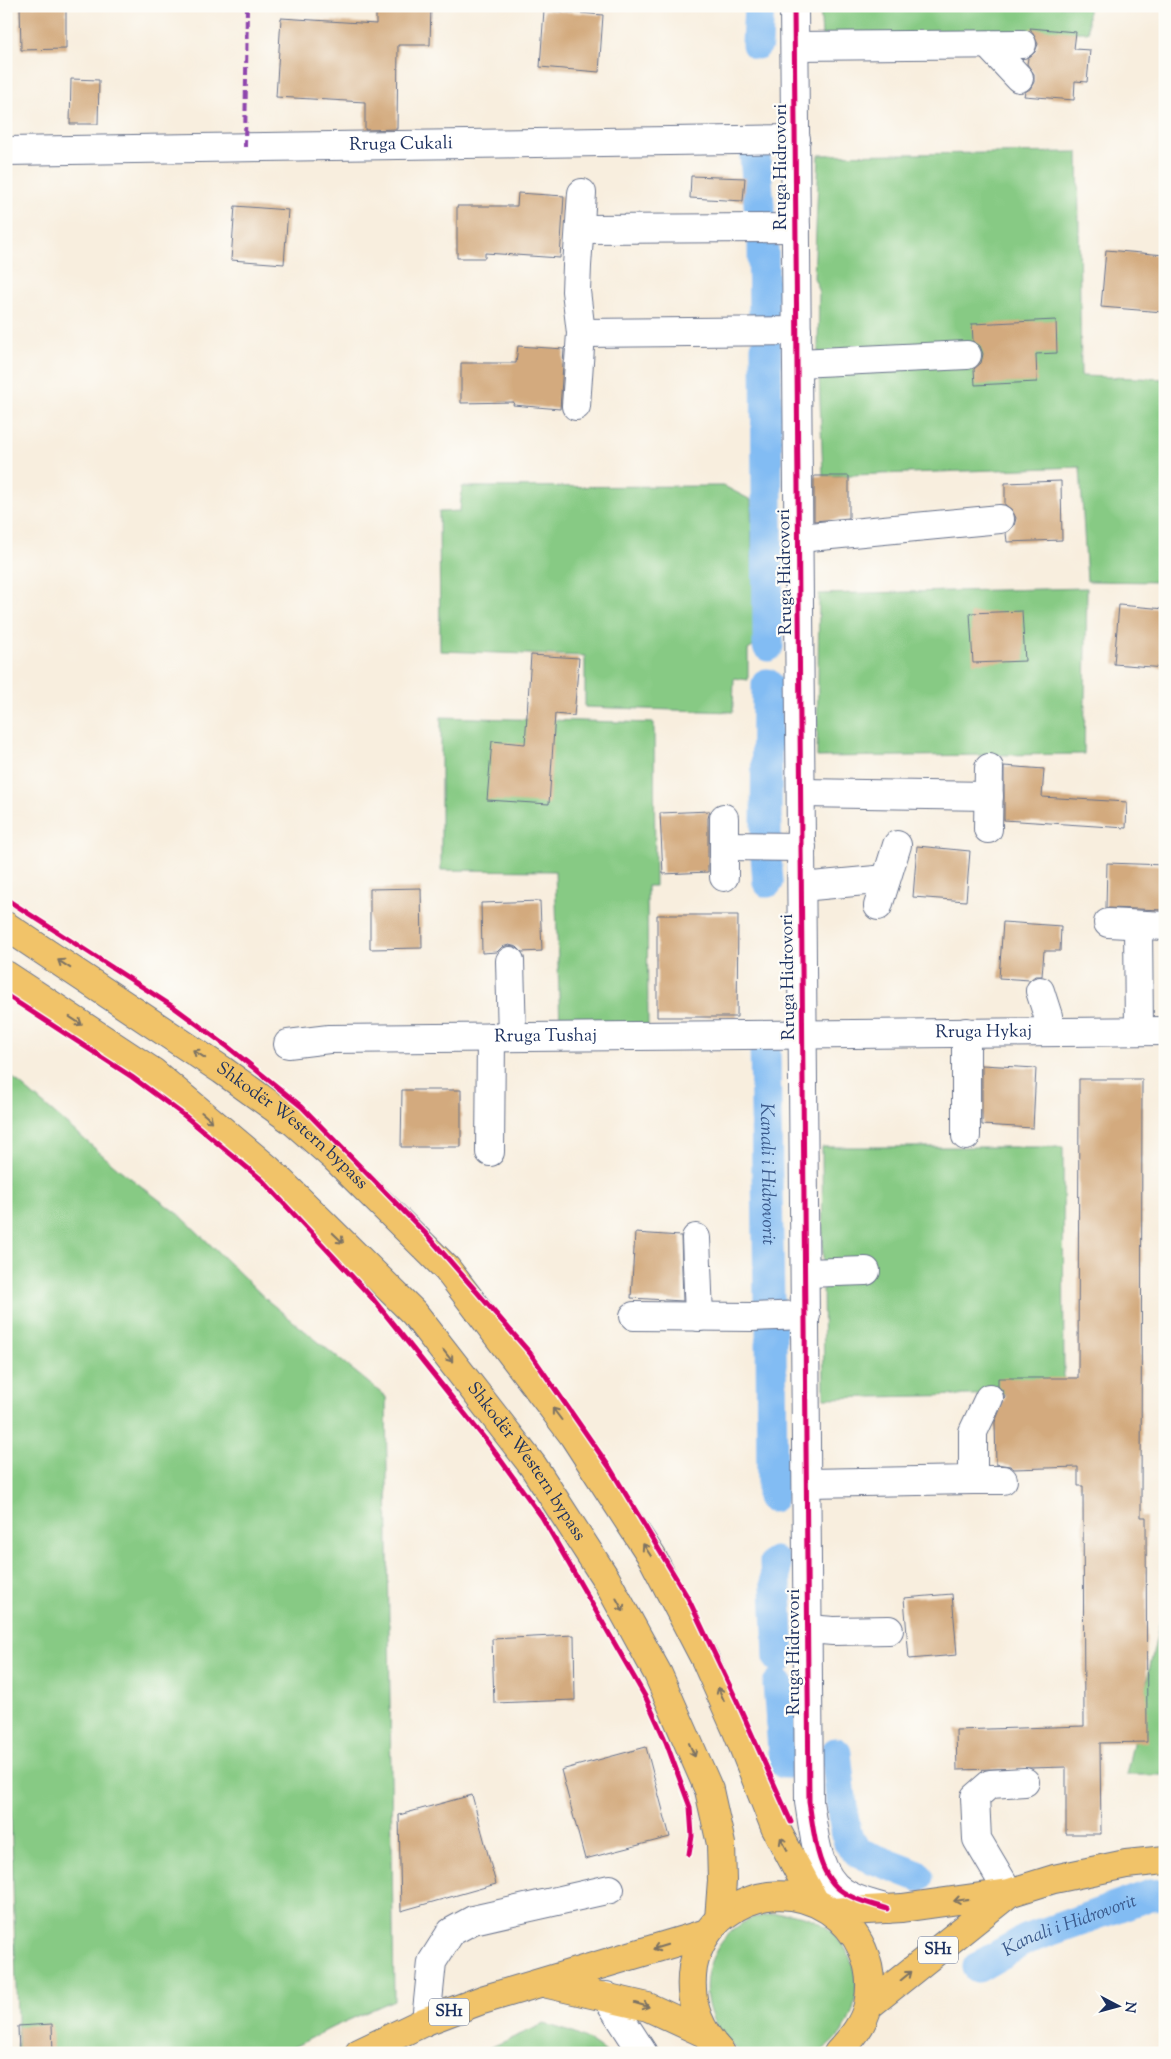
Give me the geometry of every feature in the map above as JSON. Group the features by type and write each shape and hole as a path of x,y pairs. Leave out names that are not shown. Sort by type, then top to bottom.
{"main road":[{"name":"Shkodër Western bypass","path":"6,926 215,1064 294,1122 335,1158 447,1269 573,1434 652,1558 705,1659 737,1731 775,1827 822,1906"},
{"name":"Shkodër Western bypass","path":"6,975 153,1072 268,1169 414,1312 533,1466 606,1579 658,1674 709,1790 721,1844 722,1881 713,1926"},
{"name":"SH1","path":"822,1906 887,1909 1009,1893 1054,1879 1126,1864 1165,1860"},
{"name":"SH1","path":"868,2006 1009,1893"},
{"name":"SH1","path":"713,2046 694,2009 691,1983 695,1956 713,1926 733,1908 749,1900 766,1896 784,1895 801,1897 822,1906 852,1931 865,1954 870,1980 868,2006 855,2034 838,2053"},
{"name":"SH1","path":"359,2053 426,2020 482,2000 544,1983 713,1926"},
{"name":"SH1","path":"544,1983 648,2007 713,2046"}],"street":[{"name":"Rruga Hidrovori","path":"794,6 808,1483 809,1791 820,1857 828,1875 842,1892 887,1909"},
{"path":"795,46 1022,44"},
{"path":"988,45 1019,78"},
{"name":"Rruga Cukali","path":"6,151 796,139"},
{"path":"576,406 581,333 576,291 582,193"},
{"path":"580,229 796,228"},
{"path":"581,333 798,331"},
{"path":"798,363 967,355"},
{"path":"799,538 1000,519"},
{"path":"988,829 989,768"},
{"path":"802,793 989,796"},
{"path":"724,818 724,877"},
{"path":"724,846 802,847"},
{"path":"878,906 897,846"},
{"path":"802,887 886,880"},
{"path":"1108,923 1152,925 1152,1031"},
{"path":"490,1152 510,961"},
{"path":"1040,991 1048,1016 1048,1032"},
{"name":"Rruga Hykaj","path":"804,1034 1152,1031"},
{"path":"966,1032 966,1136"},
{"name":"Rruga Tushaj","path":"288,1044 329,1039 804,1034"},
{"path":"696,1238 699,1317"},
{"path":"806,1273 866,1271"},
{"path":"634,1316 806,1315"},
{"path":"973,1480 973,1432 989,1398"},
{"path":"808,1483 1003,1480"},
{"path":"808,1629 833,1631 889,1630"},
{"path":"1009,1893 978,1839 975,1797 990,1784 1025,1782"},
{"name":"Rruga Hidrovori","path":"812,1816 809,1850 822,1906"},
{"path":"426,2020 432,1962 451,1932 473,1920 610,1889"},
{"path":"606,1996 642,2053"}],"green space":[{"path":"820,6 1088,6 1088,32 822,36"},
{"path":"1078,152 1081,376 1165,379 1165,582 1087,581 1080,467 823,476 818,349 819,289 814,278 819,155"},
{"path":"724,486 751,500 754,646 748,650 748,680 734,678 733,712 585,707 585,656 440,651 439,512 460,511 462,487"},
{"path":"1087,588 1084,754 817,757 819,594"},
{"path":"441,717 654,723 655,886 647,886 648,1027 560,1027 555,871 441,870"},
{"path":"6,1072 120,1170 183,1218 267,1300 386,1397 394,2000 333,2027 282,2053 18,2053 6,1641"},
{"path":"822,1147 1063,1147 1064,1393 824,1398"},
{"path":"1165,1599 1165,1775 1126,1775"},
{"path":"789,1913 815,1920 832,1932 845,1948 853,1966 856,1985 854,2005 847,2023 836,2040 819,2053 742,2053 727,2040 716,2025 709,2008 706,1990 708,1973 714,1955 724,1940 744,1922 756,1917"},
{"path":"544,2024 577,2035 606,2053 478,2053"}],"building":[{"path":"20,6 66,6 66,49 21,50"},
{"path":"376,6 431,6 430,45 398,45 397,129 365,130 365,102 276,97 281,18 376,24"},
{"path":"544,10 603,15 599,72 540,67"},
{"path":"1030,28 1076,32 1074,49 1090,50 1087,82 1075,81 1074,100 1024,96 1025,92 1030,89 1034,82 1034,74 1027,64 1028,58 1035,52 1038,44"},
{"path":"71,79 99,80 98,124 70,124"},
{"path":"691,176 745,178 743,201 690,198"},
{"path":"518,193 564,196 560,258 485,253 485,258 457,258 457,206 517,206"},
{"path":"235,206 288,210 284,264 231,260"},
{"path":"1106,250 1165,255 1163,312 1101,307"},
{"path":"1056,320 1057,353 1036,354 1037,382 975,385 974,369 981,363 983,354 980,346 973,341 972,324"},
{"path":"518,346 564,349 560,409 513,405 514,402 461,403 461,363 516,363"},
{"path":"814,476 849,476 849,518 814,521"},
{"path":"1061,481 1062,540 1007,542 1006,533 1014,526 1016,518 1012,510 1005,505 1005,483"},
{"path":"1119,605 1165,609 1164,668 1114,664"},
{"path":"1022,611 1025,661 973,663 970,613"},
{"path":"531,655 579,658 574,716 555,714 549,804 487,800 492,741 525,744"},
{"path":"1004,766 1044,769 1042,797 1127,802 1126,828 1004,820"},
{"path":"710,811 708,818 708,872 663,874 660,813"},
{"path":"917,846 970,851 966,901 913,897"},
{"path":"1107,863 1165,865 1165,910 1106,908"},
{"path":"421,888 422,948 370,949 370,889"},
{"path":"540,901 542,951 522,952 517,947 509,945 502,947 497,952 482,953 481,903"},
{"path":"657,915 738,915 737,1017 657,1017"},
{"path":"1003,922 1061,926 1060,951 1044,951 1042,976 1035,976 1030,980 999,978"},
{"path":"982,1065 1036,1068 1033,1128 982,1125"},
{"path":"1079,1079 1142,1079 1141,1517 1146,1517 1147,1742 1100,1743 1101,1834 1066,1834 1066,1767 957,1770 956,1730 1084,1726 1083,1486 1078,1486 1078,1467 1014,1469 1010,1466 996,1464 995,1422 1005,1397 998,1386 998,1378 1078,1378"},
{"path":"402,1090 461,1090 461,1147 401,1147"},
{"path":"635,1233 681,1236 683,1301 631,1298"},
{"path":"952,1594 957,1655 909,1659 904,1598"},
{"path":"574,1635 575,1700 494,1703 492,1639"},
{"path":"646,1747 670,1837 585,1859 561,1770"},
{"path":"472,1795 496,1884 401,1911 399,1815"},
{"path":"52,2024 53,2053 19,2053 18,2026"}],"waterway":[{"name":"Kanali i Hidrovorit","path":"757,44 759,6"},
{"name":"Kanali i Hidrovorit","path":"755,157 760,216"},
{"name":"Kanali i Hidrovorit","path":"763,245 764,321"},
{"name":"Kanali i Hidrovorit","path":"766,348 768,646"},
{"name":"Kanali i Hidrovorit","path":"766,837 767,684"},
{"name":"Kanali i Hidrovorit","path":"766,856 768,882"},
{"name":"Kanali i Hidrovorit","path":"765,1045 769,1303"},
{"name":"Kanali i Hidrovorit","path":"771,1329 772,1497"},
{"name":"Kanali i Hidrovorit","path":"775,1562 779,1658"},
{"name":"Kanali i Hidrovorit","path":"778,1684 784,1763"},
{"name":"Kanali i Hidrovorit","path":"836,1753 843,1816 848,1841 859,1853 918,1876"},
{"name":"Kanali i Hidrovorit","path":"978,1967 1027,1939 1151,1895 1165,1894"}],"marked path":[{"path":"245,147 247,6"}],"cycle path":[{"path":"794,6 809,1802 818,1852 827,1875 843,1892 853,1898 887,1909"},
{"path":"6,899 175,1008 228,1047 302,1107 429,1237 530,1353 610,1468 688,1598 791,1822"},
{"path":"6,995 132,1077 185,1116 262,1180 373,1299 489,1444 542,1517 646,1698 666,1742 690,1807 692,1836 689,1854"}]}
